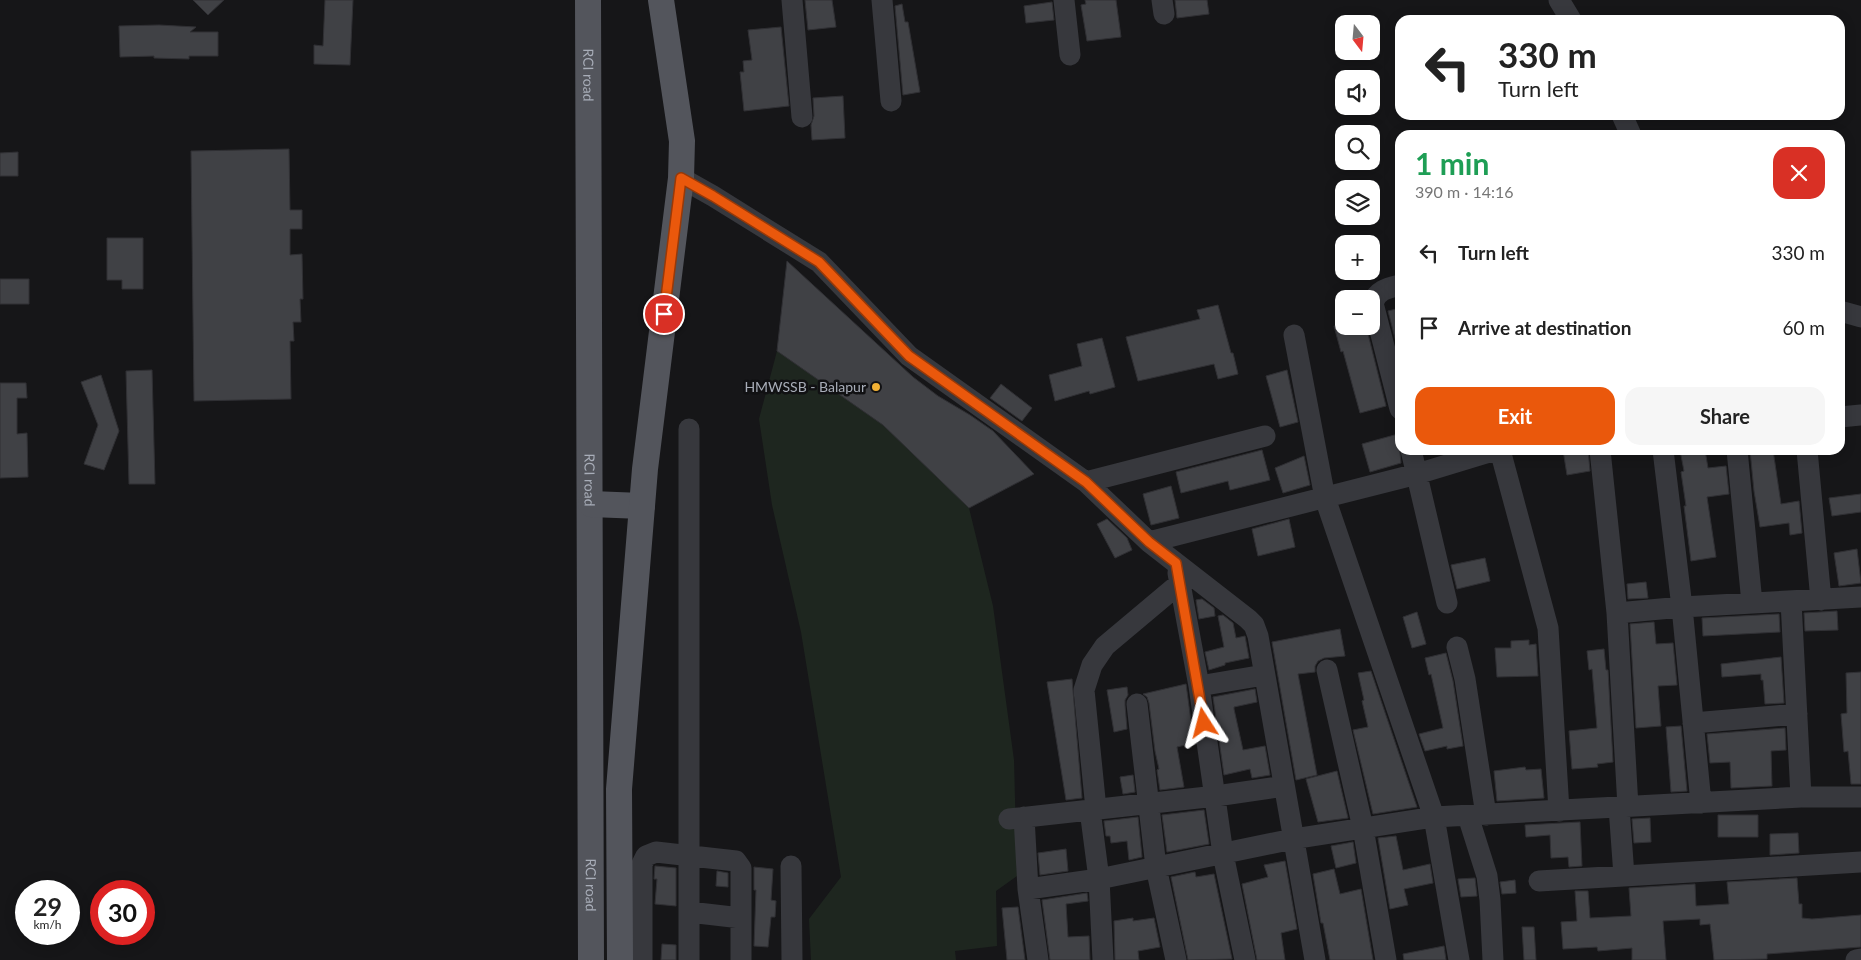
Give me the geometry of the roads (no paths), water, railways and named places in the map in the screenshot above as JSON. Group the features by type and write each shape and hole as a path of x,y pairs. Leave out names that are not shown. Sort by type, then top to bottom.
{"main road":[{"name":"RCI road","path":"588,0 592,960"},
{"path":"620,960 619,789 646,459 681,178 682,141 661,0"},
{"path":"590,504 642,506"}],"street":[{"path":"792,0 802,117"},
{"path":"882,0 891,101"},
{"path":"1064,0 1070,55"},
{"path":"1559,0 1567,15"},
{"path":"681,178 819,262 909,356 1086,482 1149,542 1178,573 1248,619 1254,625 1258,636 1315,960"},
{"path":"1395,286 1383,289 1375,297 1373,303 1395,389"},
{"path":"1845,312 1861,317"},
{"path":"1294,335 1325,498 1434,818 1459,960"},
{"path":"1845,417 1861,415"},
{"path":"688,960 689,429"},
{"path":"1086,482 1265,436"},
{"path":"1412,455 1447,603"},
{"path":"1149,542 1417,474 1481,455"},
{"path":"1499,455 1548,628 1560,811"},
{"path":"1601,455 1617,612 1624,807 1624,876"},
{"path":"1664,455 1682,607 1701,803"},
{"path":"1737,455 1752,603"},
{"path":"1807,455 1821,600"},
{"path":"1178,573 1199,686 1223,854 1245,960"},
{"path":"1103,960 1099,879 1084,690 1092,665 1105,646 1178,573"},
{"path":"1617,612 1861,598"},
{"path":"1791,601 1801,797"},
{"path":"1457,647 1465,679 1477,815 1490,900 1493,960"},
{"path":"1327,670 1363,828 1386,960"},
{"path":"1199,686 1264,675"},
{"path":"1137,704 1147,803 1156,867 1176,960"},
{"path":"1693,722 1797,714"},
{"path":"1038,960 1016,818 1216,796 1284,786"},
{"path":"1028,889 1099,879 1293,839 1434,818 1801,797 1861,797"},
{"path":"642,960 642,864 646,856 656,852 689,854 736,861 741,868 741,960"},
{"path":"1539,881 1861,862"},
{"path":"791,866 792,960"},
{"path":"689,912 741,918"},
{"path":"1856,960 1861,959"}],"place":[{"name":"HMWSSB - Balapur","path":"876,387"}]}
